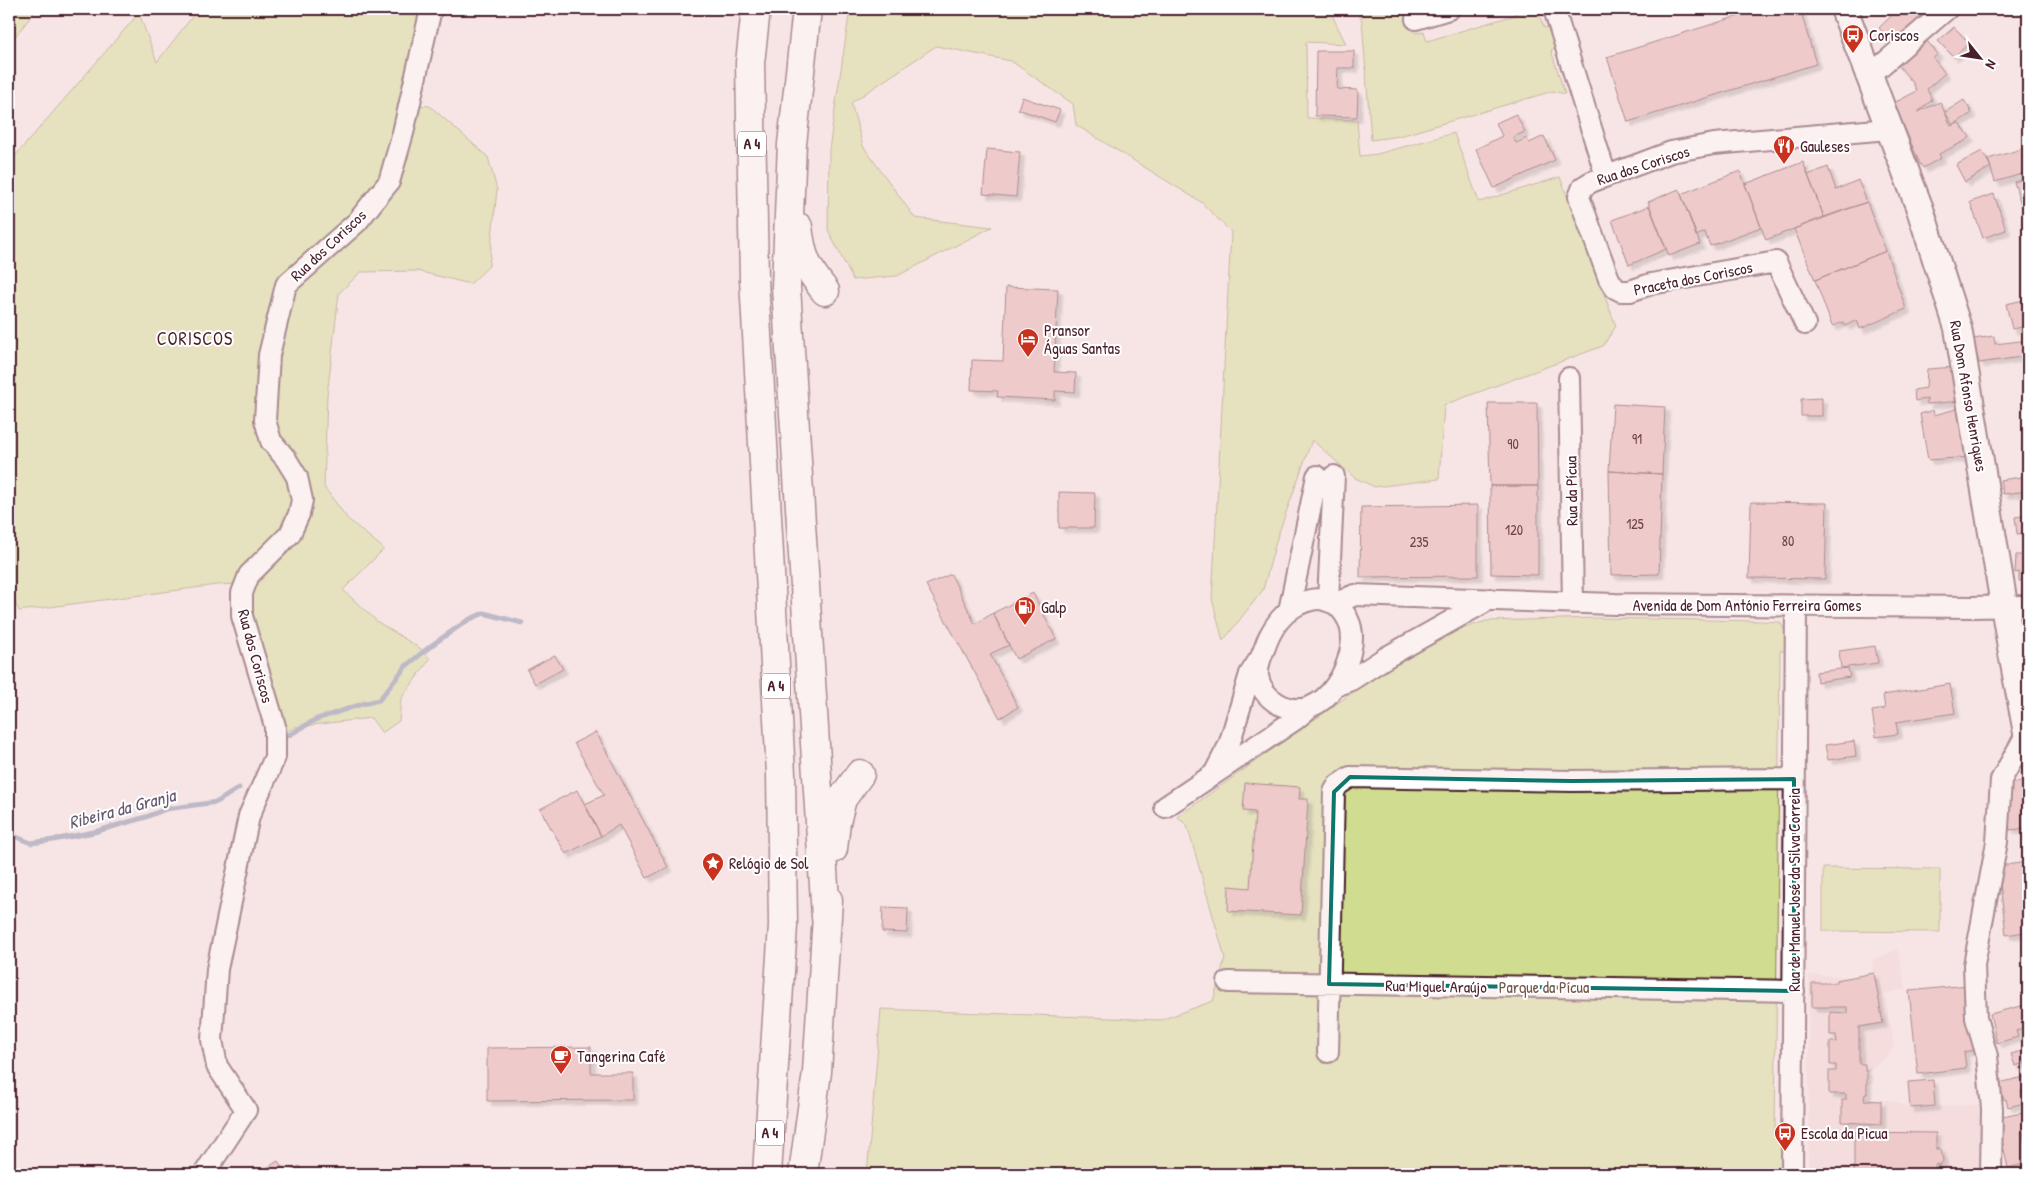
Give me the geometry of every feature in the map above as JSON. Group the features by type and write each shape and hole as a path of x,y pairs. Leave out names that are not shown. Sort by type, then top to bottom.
{"highway":[{"name":"A 4","path":"756,9 750,63 754,279 781,784 783,925 767,1174"},
{"name":"A 4","path":"802,1174 817,1072 826,918 786,287 792,144 807,9"},
{"path":"792,144 799,166 798,225 801,252 812,274 826,291"},
{"path":"826,918 836,822 842,799 860,774"},
{"path":"753,1174 773,1092"}],"main road":[{"name":"Rua Dom Afonso Henriques","path":"1844,9 1920,209 1958,328 2016,606 2028,735"}],"street":[{"name":"Rua dos Coriscos","path":"204,1174 246,1110 217,1066 212,1040 217,969 249,816 276,757 275,726 242,616 242,593 249,575 290,534 300,514 302,500 297,477 286,459 271,442 265,420 269,355 286,285 357,222 389,182 403,133 431,9"},
{"path":"1416,19 1449,9"},
{"path":"1554,9 1606,176"},
{"path":"1869,76 1947,9"},
{"name":"Rua dos Coriscos","path":"1588,220 1579,196 1580,192 1591,182 1671,152 1714,144 1889,129"},
{"name":"Praceta dos Coriscos","path":"1588,220 1609,279 1615,288 1621,291 1630,291 1651,284 1776,262 1805,324"},
{"name":"Rua da Pícua","path":"1569,378 1573,603"},
{"path":"1289,611 1326,476 1331,602"},
{"name":"Avenida de Dom António Ferreira Gomes","path":"1331,602 1354,595 1573,603 2016,606"},
{"name":"Avenida de Dom António Ferreira Gomes","path":"1215,772 1229,745 1250,674 1260,658 1269,636 1289,611 1308,601 1319,599 1331,602 1349,618 1353,634 1346,666 1336,686"},
{"name":"Avenida de Dom António Ferreira Gomes","path":"1165,807 1296,720 1336,686 1351,680 1385,658 1490,599"},
{"name":"Rua de Manuel José da Silva Correia","path":"1792,1174 1796,605"},
{"name":"Avenida de Dom António Ferreira Gomes","path":"1260,658 1258,676 1263,689 1270,698 1287,708 1310,707"},
{"path":"1992,1174 1992,1109 1987,1056 1976,1018 1974,965 1997,842 2001,780 2028,735"},
{"path":"1328,1052 1334,792 1338,784 1350,777 1572,781 1794,779"},
{"name":"Rua Miguel Araújo","path":"1228,982 1794,991"}],"highlighted area":[{"path":"1350,777 1572,781 1794,779 1794,991 1329,984 1334,792"}],"shaded area":[{"path":"1898,949 1906,989 1885,994 1894,1045 1889,1055 1867,1072 1867,1094 1864,1100 1894,1100 1910,1108 1987,1104 1981,1174 1808,1174 1809,974 1850,977 1873,973 1872,960"}],"green space":[{"path":"9,9 37,9 9,44"},
{"path":"198,9 419,9 401,104 430,106 488,157 497,190 489,266 470,284 417,271 361,272 339,293 327,396 324,487 348,519 384,549 343,590 378,622 421,649 430,659 401,699 399,721 382,733 371,718 295,727 284,733 248,609 253,583 217,585 19,611 9,590 9,163 139,13 157,62"},
{"path":"850,9 1329,9 1346,44 1306,42 1307,118 1357,120 1360,156 1377,154 1454,133 1479,202 1560,177 1616,326 1603,346 1444,405 1439,479 1375,487 1355,478 1312,440 1277,538 1263,590 1223,641 1212,599 1231,232 1201,202 1076,125 1073,104 1011,61 936,46 851,103 863,146 915,218 992,227 897,276 853,280 828,230 829,149"},
{"path":"1356,9 1409,9 1415,33 1424,32 1427,41 1515,15 1514,9 1534,9 1539,15 1544,28 1549,27 1557,49 1551,50 1565,94 1553,91 1400,136 1371,140 1362,21"},
{"name":"Parque da Pícua","path":"1597,618 1780,622 1786,633 1787,651 1780,651 1775,1137 1783,1138 1782,1174 867,1174 881,1009 1161,1020 1213,1001 1225,958 1187,825 1177,817 1370,680 1445,634 1486,621"},
{"path":"1823,868 1940,869 1940,932 1823,931"}],"building":[{"path":"1761,9 1800,9 1816,64 1628,122 1607,57"},
{"path":"1898,9 1902,9 1909,16 1917,9 1949,9 1903,53 1879,28"},
{"path":"1954,27 1969,43 1954,57 1938,41"},
{"path":"1927,41 1938,54 1933,58 1945,73 1927,89 1932,100 1918,112 1940,102 1951,126 1959,123 1970,137 1939,154 1941,158 1923,168 1894,103 1917,91 1898,65"},
{"path":"1316,51 1354,51 1354,68 1338,68 1337,89 1358,90 1357,117 1315,116"},
{"path":"1022,97 1060,110 1055,122 1018,109"},
{"path":"1964,100 1972,113 1953,125 1945,112"},
{"path":"1516,114 1525,132 1513,137 1516,143 1527,138 1529,143 1544,136 1555,160 1494,188 1476,149 1502,136 1496,123"},
{"path":"2028,147 2028,172 1995,182 1988,159"},
{"path":"987,149 1020,152 1016,197 983,194"},
{"path":"1982,151 1991,167 1965,182 1956,165"},
{"path":"1803,162 1824,217 1766,240 1745,184"},
{"path":"1828,167 1836,190 1858,180 1867,202 1824,217 1808,175"},
{"path":"1740,171 1761,227 1710,246 1705,232 1696,236 1681,194"},
{"path":"2028,178 2028,227 2014,182"},
{"path":"1679,189 1700,244 1669,256 1648,202"},
{"path":"1994,194 2006,230 1983,238 1970,202"},
{"path":"1867,202 1886,251 1815,280 1794,229"},
{"path":"1649,206 1666,249 1629,265 1612,220"},
{"path":"1886,251 1906,309 1860,329 1857,320 1845,326 1844,322 1832,326 1815,280"},
{"path":"1006,287 1058,289 1054,372 1076,373 1075,392 1055,391 1055,400 997,397 998,391 971,390 972,360 1003,361"},
{"path":"2028,299 2028,326 2012,329 2006,304"},
{"path":"1994,336 1995,344 2028,340 2028,356 1979,363 1973,339"},
{"path":"1956,367 1962,401 1927,404 1927,399 1915,401 1914,390 1926,388 1927,369"},
{"path":"2028,371 2028,412 2023,372"},
{"path":"1822,398 1822,416 1801,416 1801,399"},
{"path":"1488,403 1537,403 1538,486 1490,486"},
{"path":"1613,404 1665,407 1662,474 1609,471"},
{"path":"1964,407 1971,457 1928,460 1920,414 1933,410 1934,415"},
{"path":"1609,471 1662,474 1659,574 1611,575"},
{"path":"2028,476 2028,491 2003,494 2000,480"},
{"path":"1490,486 1538,486 1538,575 1491,574"},
{"path":"1059,492 1095,493 1094,528 1059,528"},
{"path":"1751,502 1827,503 1825,579 1749,578"},
{"path":"1478,505 1478,576 1360,577 1361,507"},
{"path":"2028,515 2028,533 2017,534 2015,517"},
{"path":"2016,555 2028,555 2028,580 2019,581 2019,572 2015,573"},
{"path":"951,574 975,624 993,613 1009,645 990,654 1018,707 1000,718 926,585"},
{"name":"Galp","path":"1033,593 1056,639 1016,659 993,613"},
{"path":"1875,646 1878,663 1841,668 1839,651"},
{"path":"555,655 563,669 535,684 527,670"},
{"path":"1848,668 1850,677 1817,682 1816,672"},
{"path":"1950,684 1955,713 1896,722 1898,734 1876,737 1872,711 1885,709 1883,695"},
{"path":"596,732 668,867 647,878 619,825 601,836 585,804 604,795 574,743"},
{"path":"1854,741 1856,756 1828,760 1825,745"},
{"path":"2026,781 2028,828 2010,830 2003,785"},
{"path":"1245,783 1300,787 1299,799 1308,799 1301,915 1228,911 1229,886 1250,888 1255,812 1243,811"},
{"path":"577,790 601,836 566,854 540,809"},
{"path":"2028,862 2028,958 2025,932 2006,935 1998,866"},
{"path":"883,907 908,908 907,933 882,932"},
{"path":"1874,973 1883,1023 1859,1027 1859,1064 1865,1064 1865,1071 1867,1072 1867,1094 1865,1094 1864,1100 1881,1101 1881,1124 1842,1122 1842,1100 1846,1100 1846,1094 1829,1094 1829,1071 1836,1071 1836,1065 1830,1065 1830,1042 1837,1042 1836,1035 1830,1035 1830,1012 1847,1013 1847,1007 1812,1007 1812,983 1836,983 1836,980"},
{"path":"1968,985 1975,1050 1964,1052 1966,1068 1918,1074 1909,991"},
{"path":"2028,1004 2028,1032 2027,1028 2016,1031 2018,1037 1997,1043 1990,1014"},
{"path":"591,1047 591,1073 633,1073 633,1100 487,1101 487,1048"},
{"path":"2028,1049 2028,1062 2015,1066 2011,1054"},
{"path":"2028,1076 2028,1089 2021,1091 2024,1103 2008,1107 1999,1083"},
{"path":"1933,1080 1935,1106 1910,1108 1908,1082"},
{"path":"2022,1113 2023,1120 2028,1119 2028,1131 2023,1132 2028,1163 2008,1168 1997,1118"},
{"path":"1854,1132 1936,1133 1936,1149 1938,1150 1938,1147 1941,1150 1943,1161 1938,1167 1938,1164 1935,1165 1935,1174 1854,1174"},
{"path":"278,1161 286,1174 261,1174 260,1172"},
{"path":"299,1166 304,1174 286,1174"}],"waterway":[{"name":"Ribeira da Granja","path":"289,735 317,719 379,700 406,666 468,620 484,613 522,623"},
{"name":"Ribeira da Granja","path":"9,834 31,843 94,832 146,817 166,809 217,802 239,788"}],"place":[{"name":"Coriscos","path":"1853,54"},
{"name":"Gauleses","path":"1784,165"},
{"name":"Pransor Águas Santas","path":"1028,358"},
{"name":"Galp","path":"1025,626"},
{"name":"Relógio de Sol","path":"713,882"},
{"name":"Tangerina Café","path":"561,1075"},
{"name":"Escola da Picua","path":"1785,1152"}],"district":[{"name":"CORISCOS","path":"195,339"}]}
